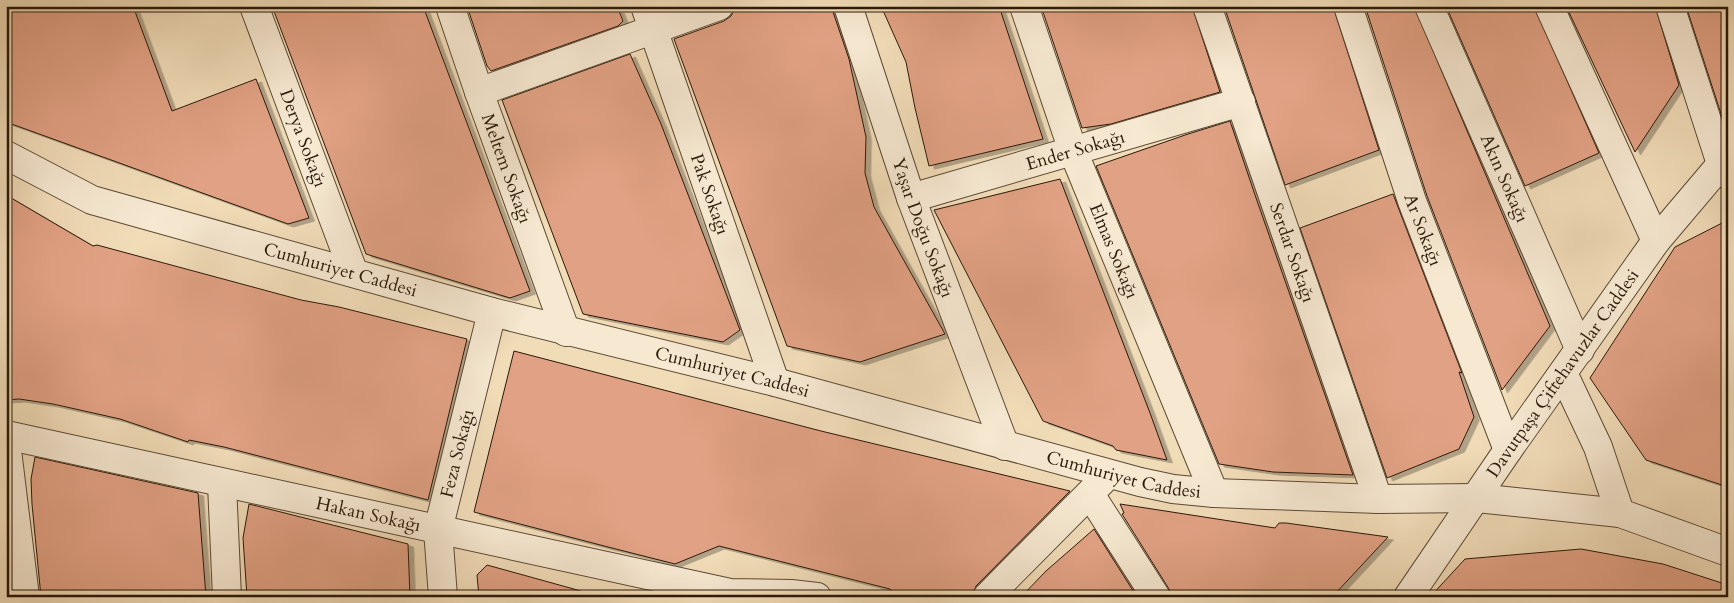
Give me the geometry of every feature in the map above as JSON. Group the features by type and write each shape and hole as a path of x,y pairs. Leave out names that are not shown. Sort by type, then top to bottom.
{"street":[{"name":"Derya Sokağı","path":"254,6 353,271"},
{"name":"Meltem Sokağı","path":"450,6 479,92 566,332"},
{"path":"479,92 649,18 719,6"},
{"name":"Yaşar Doğu Sokağı","path":"848,6 911,198 1005,446"},
{"name":"Elmas Sokağı","path":"1024,6 1073,150 1214,493"},
{"name":"Serdar Sokağı","path":"1206,6 1378,499"},
{"name":"Ar Sokağı","path":"1348,6 1412,201 1508,450"},
{"name":"Akın Sokağı","path":"1429,6 1580,350"},
{"path":"1549,6 1656,241"},
{"path":"1670,6 1726,165"},
{"name":"Pak Sokağı","path":"649,18 775,382"},
{"name":"Ender Sokağı","path":"911,198 1241,102"},
{"name":"Cumhuriyet Caddesi","path":"6,155 92,200 353,271 566,332 775,382 1005,446 1172,489 1214,493 1378,499 1477,498 1620,513 1728,552"},
{"name":"Davutpaşa Çiftehavuzlar Caddesi","path":"1408,597 1508,450 1656,241 1726,165"},
{"name":"Feza Sokağı","path":"443,597 438,530 492,312"},
{"path":"1563,373 1598,447 1620,513"},
{"name":"Hakan Sokağı","path":"6,435 732,595 791,594 817,597"},
{"path":"6,442 25,597"},
{"path":"987,597 1109,474"},
{"path":"222,484 227,597"},
{"path":"1090,494 1156,597"}],"building":[{"path":"6,6 133,6 172,111 256,79 309,218 288,224 6,122"},
{"path":"272,6 423,6 530,291 510,298 366,254"},
{"path":"467,6 617,6 623,21 618,26 491,71 487,66"},
{"path":"746,6 831,6 849,59 866,137 865,173 874,207 945,334 860,362 787,346 674,39 724,21 731,16 734,10"},
{"path":"881,6 999,6 1043,139 929,166 906,62"},
{"path":"1041,6 1192,6 1220,92 1111,124 1082,128"},
{"path":"1224,6 1333,6 1379,150 1285,185"},
{"path":"1365,6 1414,6 1550,326 1502,390 1427,196"},
{"path":"1446,6 1534,6 1599,153 1525,186"},
{"path":"1566,6 1655,6 1679,85 1635,152"},
{"path":"1686,6 1723,6 1728,20 1728,122 1724,123"},
{"path":"630,54 661,124 740,330 723,342 583,314 502,100"},
{"path":"1230,121 1353,475 1273,472 1219,464 1096,166"},
{"path":"1060,179 1167,460 1116,450 1113,446 1043,421 934,210"},
{"path":"1393,194 1462,373 1459,372 1474,417 1459,449 1387,478 1300,228"},
{"path":"6,195 93,246 97,245 301,300 339,307 467,339 428,500 224,447 189,440 188,442 120,419 53,404 19,399 6,400"},
{"path":"1728,220 1728,487 1646,460 1590,378 1675,247"},
{"path":"514,351 821,431 1070,491 976,586 972,597 897,597 890,589 719,546 675,564 474,512"},
{"path":"35,457 198,493 206,597 41,597 32,504 31,479"},
{"path":"249,504 408,544 410,597 247,597 243,538"},
{"path":"1120,504 1275,528 1279,523 1286,523 1388,537 1334,595 1325,597 1172,597 1169,589 1122,514 1124,513"},
{"path":"1094,529 1137,597 1021,597 1046,571"},
{"path":"1581,549 1663,564 1728,585 1728,597 1430,597 1465,559"},
{"path":"487,565 581,591 580,597 479,597 477,575"}]}
